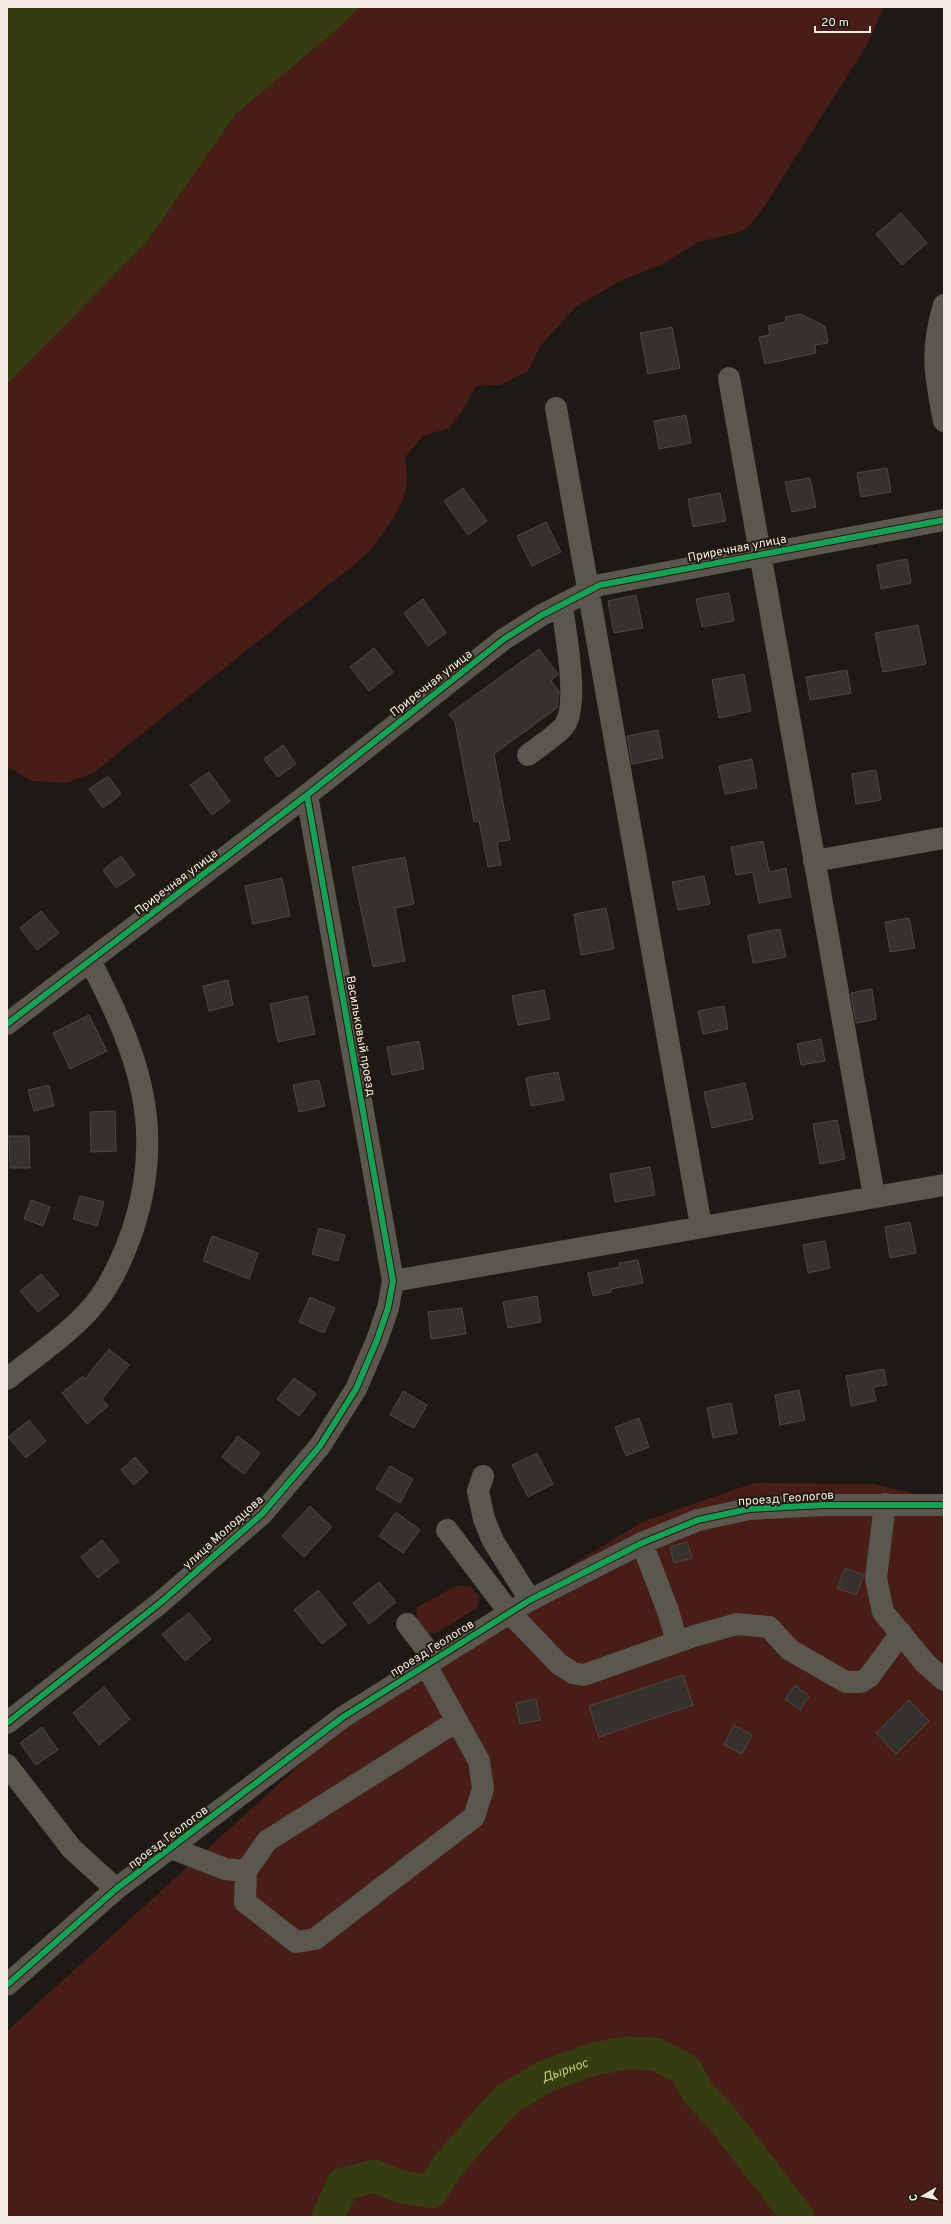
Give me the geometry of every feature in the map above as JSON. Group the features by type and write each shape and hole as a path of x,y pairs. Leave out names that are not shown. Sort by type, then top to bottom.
{"street":[{"path":"944,305 935,339 935,372 944,421"},
{"path":"729,378 874,1196"},
{"path":"556,408 701,1226"},
{"name":"Приречная улица","path":"7,1024 307,795 504,639 562,605 600,585 944,520"},
{"path":"528,755 564,726 570,709 572,689 562,605"},
{"name":"Васильковый проезд","path":"307,795 393,1281"},
{"path":"814,862 944,838"},
{"path":"7,1379 75,1324 100,1297 123,1255 142,1203 149,1155 146,1108 135,1059 114,1007 90,961"},
{"path":"393,1281 701,1226 944,1185"},
{"name":"улица Молодцова","path":"7,1723 160,1603 262,1514 320,1446 356,1389 388,1308 393,1281"},
{"path":"483,1476 478,1491 484,1519 493,1541 530,1600"},
{"path":"885,1504 876,1578 883,1612 925,1663 944,1680"},
{"name":"проезд Геологов","path":"7,1985 116,1889 343,1717 530,1600 642,1543 698,1520 749,1509 824,1505 944,1505"},
{"path":"448,1530 510,1612 558,1664 573,1673 584,1675 677,1642 737,1624 769,1627 790,1650 846,1682 861,1682 870,1677 900,1634"},
{"path":"642,1543 668,1612 677,1642"},
{"path":"407,1624 430,1662 457,1721 479,1761 483,1789 474,1817 315,1939 296,1942 245,1902 246,1871 267,1842 457,1721"},
{"path":"7,1765 72,1849 116,1889"},
{"path":"171,1848 225,1869 246,1871"}],"shaded area":[{"path":"7,7 360,7 334,32 236,114 147,242 7,384"},
{"path":"360,7 884,7 867,45 764,207 748,227 737,233 699,242 661,265 620,281 576,307 541,345 528,371 500,385 476,386 463,410 449,428 423,436 405,457 407,482 403,498 395,516 366,555 93,773 66,783 31,781 7,766 7,384 147,242 236,114 334,32"},
{"path":"754,1483 874,1484 923,1496 944,1497 944,2217 7,2217 7,2031 414,1661 644,1521"},
{"path":"456,1586 470,1586 480,1597 477,1608 440,1631 426,1636 416,1622 417,1607"}],"building":[{"path":"901,213 927,243 902,265 876,234"},
{"path":"800,314 825,326 828,343 815,345 816,353 765,364 759,337 770,335 768,326 786,322 785,317"},
{"path":"672,327 680,368 648,374 640,333"},
{"path":"686,415 691,443 659,449 654,421"},
{"path":"887,468 891,492 861,497 857,473"},
{"path":"810,478 816,507 792,512 785,482"},
{"path":"463,488 487,521 468,535 444,501"},
{"path":"720,493 726,521 693,527 688,499"},
{"path":"546,522 561,552 532,566 517,536"},
{"path":"907,559 911,583 881,589 877,565"},
{"path":"729,593 734,621 702,627 696,599"},
{"path":"636,595 643,628 614,633 608,601"},
{"path":"423,599 446,633 428,646 404,613"},
{"path":"918,625 926,664 883,672 875,633"},
{"path":"374,648 393,672 369,691 350,667"},
{"path":"539,649 558,674 551,681 559,691 557,708 494,754 510,840 497,842 501,865 488,867 479,821 474,822 455,722 449,714"},
{"path":"847,670 851,693 810,700 806,677"},
{"path":"744,674 751,711 719,718 712,680"},
{"path":"658,730 663,758 632,764 627,736"},
{"path":"283,745 296,764 278,777 264,759"},
{"path":"752,759 757,788 725,794 719,766"},
{"path":"876,770 881,800 856,804 852,774"},
{"path":"209,772 230,801 212,815 190,785"},
{"path":"108,776 121,794 103,808 89,789"},
{"path":"763,841 769,872 786,868 791,897 759,903 753,872 736,875 731,847"},
{"path":"121,856 135,875 116,888 103,870"},
{"path":"405,857 414,904 395,908 405,961 373,967 352,867"},
{"path":"704,876 710,904 678,910 672,882"},
{"path":"282,878 290,916 253,924 245,886"},
{"path":"606,908 614,949 581,955 574,914"},
{"path":"41,911 59,933 37,950 20,928"},
{"path":"909,918 915,948 890,952 885,922"},
{"path":"780,929 786,957 753,963 748,935"},
{"path":"228,980 233,1005 209,1011 203,986"},
{"path":"872,989 876,1019 856,1023 851,993"},
{"path":"544,990 550,1019 518,1025 512,996"},
{"path":"307,996 315,1034 278,1042 270,1004"},
{"path":"724,1006 728,1029 703,1034 698,1011"},
{"path":"89,1015 107,1051 70,1069 53,1033"},
{"path":"821,1039 825,1061 801,1065 797,1044"},
{"path":"419,1041 424,1069 392,1075 387,1047"},
{"path":"558,1072 564,1100 531,1106 526,1078"},
{"path":"319,1080 325,1106 299,1112 293,1085"},
{"path":"745,1083 753,1119 712,1128 704,1092"},
{"path":"49,1085 54,1106 34,1111 28,1090"},
{"path":"115,1111 116,1151 91,1152 90,1112"},
{"path":"837,1120 845,1159 820,1164 813,1124"},
{"path":"9,1136 29,1136 30,1168 10,1168"},
{"path":"650,1167 655,1195 615,1202 610,1174"},
{"path":"80,1196 104,1202 97,1226 73,1219"},
{"path":"31,1200 50,1207 43,1226 24,1219"},
{"path":"910,1222 916,1253 890,1258 885,1227"},
{"path":"319,1228 345,1235 338,1261 312,1254"},
{"path":"212,1236 258,1253 249,1279 203,1261"},
{"path":"825,1241 830,1268 808,1273 803,1245"},
{"path":"638,1260 643,1283 611,1289 611,1292 593,1296 588,1273 620,1267 619,1263"},
{"path":"41,1274 59,1295 38,1312 20,1291"},
{"path":"537,1296 541,1322 508,1328 503,1302"},
{"path":"310,1297 335,1308 324,1333 299,1322"},
{"path":"462,1308 466,1334 431,1339 428,1312"},
{"path":"109,1349 129,1365 102,1399 108,1406 87,1424 62,1393 83,1376 85,1379"},
{"path":"884,1369 887,1385 873,1387 876,1401 851,1406 846,1376"},
{"path":"294,1378 316,1394 299,1416 277,1399"},
{"path":"799,1390 805,1420 780,1425 775,1395"},
{"path":"403,1391 427,1405 414,1428 390,1415"},
{"path":"731,1403 737,1433 713,1438 707,1408"},
{"path":"639,1418 649,1447 626,1456 615,1427"},
{"path":"29,1420 46,1441 26,1458 8,1437"},
{"path":"238,1436 260,1453 244,1474 222,1457"},
{"path":"537,1453 553,1484 528,1497 512,1465"},
{"path":"135,1457 148,1472 134,1485 121,1470"},
{"path":"390,1466 413,1479 400,1503 376,1489"},
{"path":"310,1506 332,1527 304,1557 282,1536"},
{"path":"396,1512 420,1530 403,1553 379,1536"},
{"path":"102,1540 119,1561 98,1578 81,1557"},
{"path":"687,1542 692,1558 674,1563 670,1547"},
{"path":"845,1568 864,1575 856,1595 837,1588"},
{"path":"379,1582 396,1602 369,1624 353,1603"},
{"path":"318,1590 346,1625 322,1644 294,1610"},
{"path":"189,1613 211,1639 185,1661 162,1634"},
{"path":"683,1675 693,1705 599,1737 589,1706"},
{"path":"795,1685 809,1696 800,1710 785,1699"},
{"path":"104,1687 130,1719 99,1745 73,1713"},
{"path":"536,1699 540,1720 520,1724 516,1703"},
{"path":"909,1700 929,1721 896,1754 876,1733"},
{"path":"734,1725 752,1735 742,1754 724,1745"},
{"path":"42,1727 58,1750 36,1765 20,1743"}],"waterway":[{"name":"Дырнос","path":"328,2217 343,2184 374,2176 399,2186 431,2192 449,2164 506,2100 546,2076 594,2059 627,2053 656,2054 686,2070 698,2093 722,2118 798,2217"}],"cycle path":[{"path":"7,1024 307,795 504,639 542,615 600,585 944,520"},
{"path":"7,1723 160,1603 262,1514 320,1446 356,1389 377,1340 388,1308 393,1281 307,795"},
{"path":"7,1985 116,1889 343,1717 530,1600 642,1543 698,1520 749,1509 824,1505 944,1505"}]}
